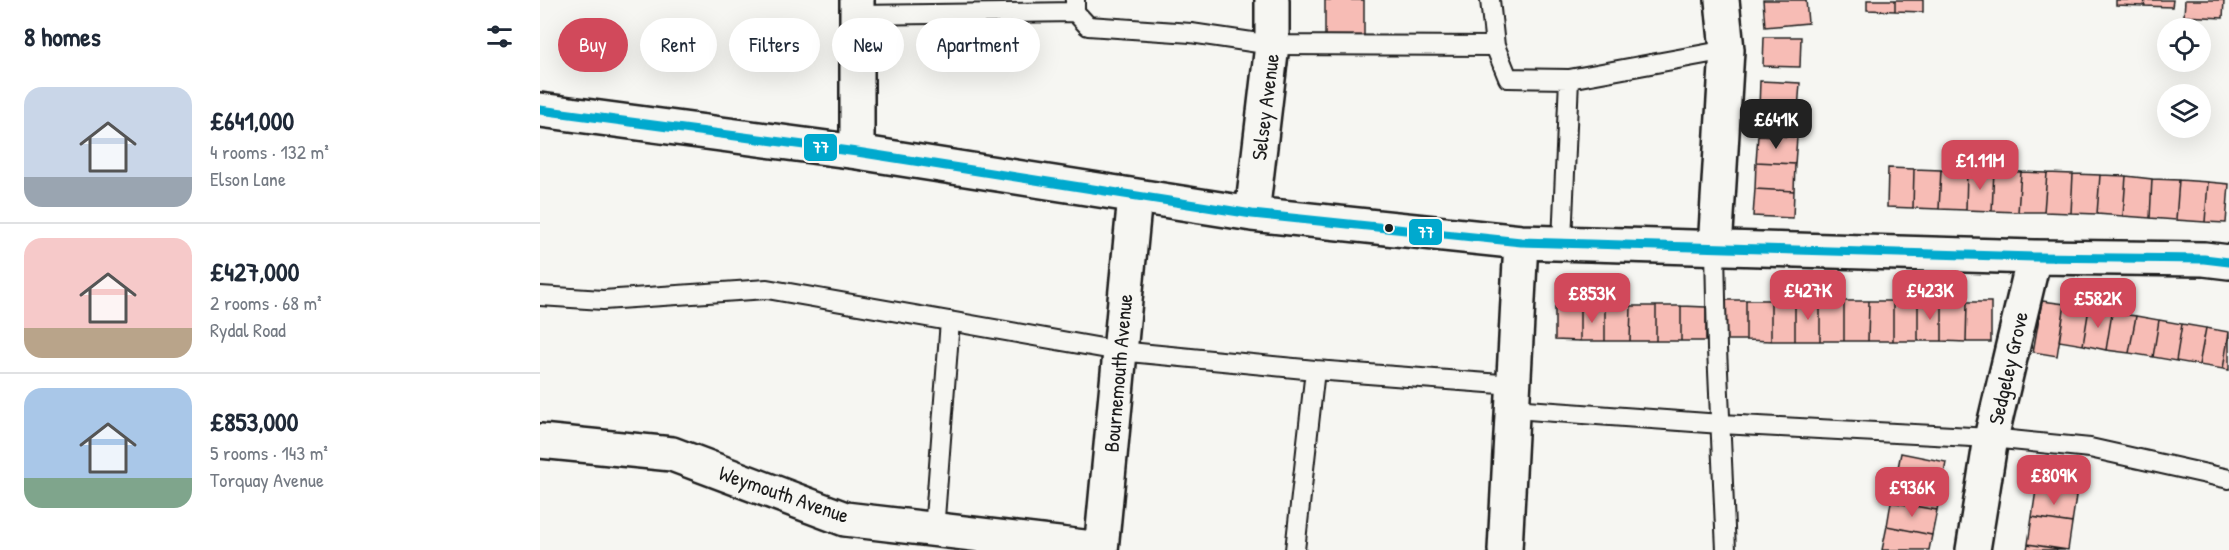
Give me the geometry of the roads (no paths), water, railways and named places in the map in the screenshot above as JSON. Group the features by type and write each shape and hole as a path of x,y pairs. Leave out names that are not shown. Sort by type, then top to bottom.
{"street":[{"name":"Selsey Avenue","path":"1252,214 1272,45 1272,0"},
{"path":"1715,249 1726,50 1722,0"},
{"path":"857,8 857,152"},
{"path":"540,110 857,152 1252,214 1521,242 2034,257 2204,259 2229,262"},
{"name":"Bournemouth Avenue","path":"1101,550 1135,196"},
{"path":"1505,550 1521,242"},
{"name":"Sedgeley Grove","path":"1973,550 1991,438 2034,257"},
{"name":"Weymouth Avenue","path":"540,441 672,454 845,519 1101,550"}],"lane":[{"path":"1490,0 1495,46 1508,78 1569,79 1726,50"},
{"path":"857,8 1075,6 1088,26 1191,33 1272,45 1495,46"},
{"path":"1562,242 1569,79"},
{"path":"1715,249 1726,550"},
{"path":"540,296 603,300 767,289 1119,351 1315,370 1721,424 1991,438 2090,448 2229,479"},
{"path":"934,531 950,321"},
{"path":"1294,550 1315,370"}]}
